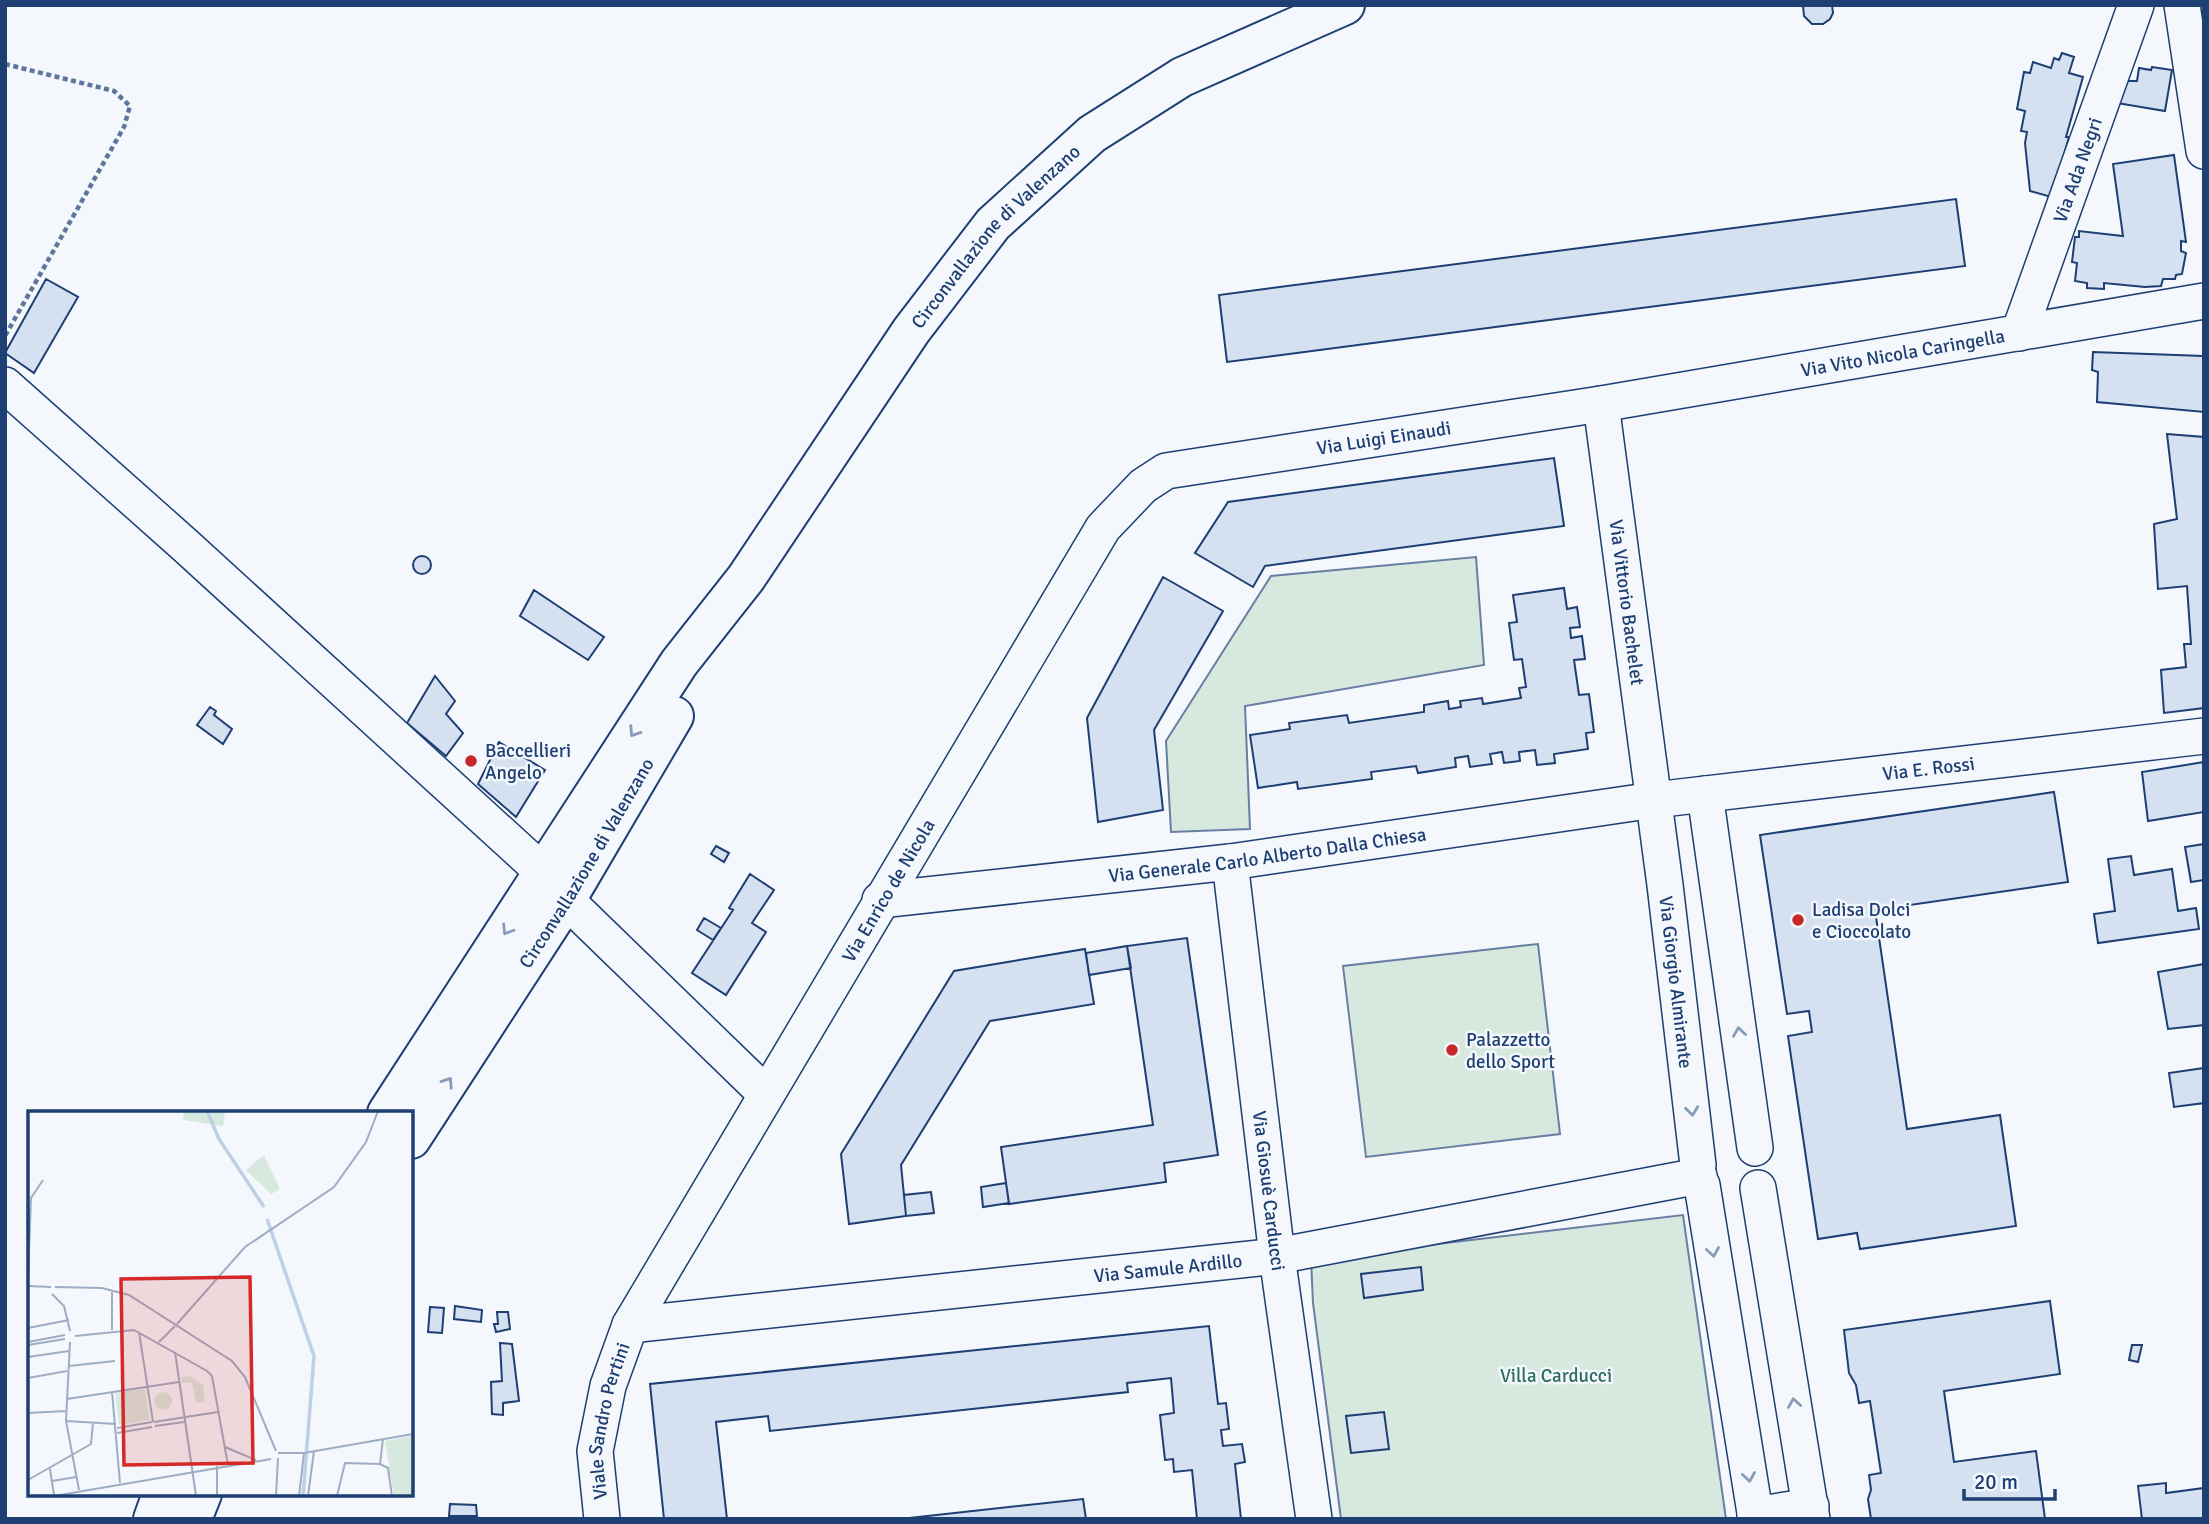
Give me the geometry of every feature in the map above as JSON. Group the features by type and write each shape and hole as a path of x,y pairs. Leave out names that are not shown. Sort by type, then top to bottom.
{"main road":[{"name":"Circonvallazione di Valenzano","path":"413,1135 679,663 746,578 911,331 993,224 1092,134 1182,77 1345,5"},
{"name":"Circonvallazione di Valenzano","path":"388,1111 555,886"},
{"path":"153,1519 161,1496"},
{"path":"192,1519 201,1496"}],"street":[{"name":"Via Ada Negri","path":"2019,333 2136,5"},
{"path":"2182,5 2204,151"},
{"name":"Via Vito Nicola Caringella","path":"1601,404 2204,301"},
{"path":"5,384 186,546 555,886 766,1094"},
{"name":"Via Luigi Einaudi","path":"1166,471 1601,404"},
{"name":"Via Vittorio Bachelet","path":"1601,404 1654,800"},
{"name":"Via Enrico de Nicola","path":"630,1325 1103,528 1143,486 1166,471"},
{"name":"Via E. Rossi","path":"1654,800 2204,736"},
{"path":"1705,794 1755,1148"},
{"name":"Via Generale Carlo Alberto Dalla Chiesa","path":"880,900 1230,862 1654,800"},
{"name":"Via Giorgio Almirante","path":"1654,800 1700,1175 1756,1517"},
{"name":"Via Giosuè Carducci","path":"1230,862 1277,1256 1314,1519"},
{"path":"1665,885 1718,877"},
{"path":"1737,1139 1755,1148 1763,1167 1763,1178 1758,1188 1741,1202 1730,1204 1710,1195 1700,1175 1708,1147 1717,1141 1737,1139"},
{"name":"Via Samule Ardillo","path":"630,1325 1277,1256 1700,1175"},
{"path":"1756,1517 1812,1512 1758,1188"},
{"name":"Viale Sandro Pertini","path":"602,1519 595,1451 608,1385 630,1325"}],"path":[{"path":"5,64 114,91 130,106 124,127 5,336"}],"green space":[{"path":"1476,557 1484,665 1245,706 1250,829 1171,832 1166,741 1271,576"},
{"name":"Palazzetto dello Sport","path":"1538,944 1560,1134 1366,1157 1343,966"},
{"name":"Villa Carducci","path":"1683,1215 1726,1519 1341,1519 1313,1303 1311,1259"}],"building":[{"path":"1803,5 1832,5 1833,13 1823,24 1812,24 1804,16"},
{"path":"2062,53 2074,57 2069,73 2083,77 2066,137 2069,137 2065,151 2070,153 2055,198 2030,191 2025,143 2027,132 2021,131 2025,111 2017,109 2024,72 2030,73 2033,62 2051,68 2054,58 2059,60"},
{"path":"2152,67 2172,70 2165,111 2117,103 2124,81 2137,81 2139,68 2151,70"},
{"path":"2174,155 2186,242 2181,241 2181,251 2186,253 2182,274 2176,275 2175,279 2163,279 2161,286 2104,283 2104,289 2087,288 2087,283 2075,281 2077,263 2072,262 2075,237 2079,237 2079,231 2123,236 2113,164"},
{"path":"1956,199 1965,266 1227,362 1219,295"},
{"path":"46,279 78,297 34,373 5,353"},
{"path":"2093,352 2203,356 2204,412 2097,402 2098,372 2092,370"},
{"path":"2167,434 2204,437 2204,708 2164,713 2161,670 2186,667 2184,644 2191,644 2187,586 2158,589 2154,524 2177,519"},
{"path":"1554,458 1564,526 1265,566 1253,587 1195,553 1228,502"},
{"path":"422,556 428,559 431,565 428,571 422,574 416,571 413,565 416,559"},
{"path":"1163,577 1223,611 1154,730 1163,810 1098,822 1087,718"},
{"path":"1564,588 1567,609 1577,607 1580,627 1570,628 1571,638 1582,636 1585,659 1574,660 1579,695 1589,694 1594,732 1586,733 1588,749 1554,754 1555,763 1537,765 1535,750 1519,752 1520,761 1504,763 1502,752 1490,754 1492,764 1470,767 1468,756 1455,758 1456,767 1418,773 1416,766 1371,772 1372,779 1298,789 1297,782 1258,788 1250,735 1290,729 1289,723 1347,715 1349,723 1424,712 1424,705 1448,701 1449,709 1461,707 1460,701 1482,698 1483,704 1521,698 1519,688 1526,687 1522,659 1514,660 1509,623 1517,622 1513,595"},
{"path":"534,590 604,637 588,660 520,616"},
{"path":"435,676 455,701 446,714 463,733 446,756 407,723"},
{"path":"210,707 216,711 214,715 232,729 223,744 197,725"},
{"path":"499,742 545,770 516,817 478,784"},
{"path":"2204,762 2204,812 2148,821 2142,772"},
{"path":"2054,792 2068,882 1875,910 1907,1129 2000,1115 2016,1226 1860,1249 1857,1233 1818,1239 1788,1036 1812,1032 1809,1011 1787,1014 1760,835"},
{"path":"2204,844 2204,880 2191,882 2185,847"},
{"path":"716,846 729,853 724,862 711,854"},
{"path":"2131,856 2134,875 2172,869 2178,911 2196,908 2199,929 2098,943 2094,914 2115,911 2108,859"},
{"path":"750,874 774,890 752,923 766,932 726,995 692,973 733,910 729,908"},
{"path":"704,918 721,928 713,940 697,930"},
{"path":"1187,938 1218,1155 1164,1163 1166,1182 1009,1204 1001,1147 1153,1125 1127,946"},
{"path":"1127,946 1131,968 1089,975 1086,953"},
{"path":"1085,949 1094,1004 990,1021 901,1165 906,1216 849,1224 841,1154 954,971"},
{"path":"2204,964 2204,1025 2168,1029 2158,972"},
{"path":"2204,1068 2204,1103 2174,1107 2169,1073"},
{"path":"1006,1183 1009,1203 983,1207 981,1187"},
{"path":"931,1192 934,1213 906,1216 904,1195"},
{"path":"1421,1267 1423,1290 1364,1298 1361,1274"},
{"path":"2050,1301 2060,1374 1944,1391 1954,1462 2036,1451 2045,1519 1871,1519 1869,1475 1881,1473 1870,1401 1859,1403 1856,1385 1849,1373 1844,1330"},
{"path":"455,1306 482,1310 481,1322 454,1319"},
{"path":"430,1307 444,1308 442,1333 428,1332"},
{"path":"497,1312 508,1312 510,1329 496,1332 494,1324 498,1324"},
{"path":"1209,1326 1218,1404 1226,1403 1229,1429 1221,1430 1223,1446 1242,1444 1245,1462 1235,1464 1241,1519 1197,1519 1192,1470 1174,1472 1173,1459 1165,1460 1160,1415 1174,1413 1171,1378 1127,1383 1128,1392 770,1431 768,1416 716,1422 727,1519 664,1519 650,1384"},
{"path":"500,1343 512,1344 519,1401 503,1403 503,1415 492,1414 491,1382 502,1381"},
{"path":"2132,1345 2142,1345 2138,1362 2129,1360"},
{"path":"1384,1412 1389,1449 1351,1453 1346,1416"},
{"path":"2166,1483 2166,1493 2204,1488 2204,1519 2142,1519 2138,1486"},
{"path":"1083,1499 1086,1519 900,1519"},
{"path":"450,1504 476,1505 477,1516 449,1516"}],"place":[{"name":"Baccellieri Angelo","path":"471,761"},
{"name":"Ladisa Dolci e Cioccolato","path":"1798,920"},
{"name":"Palazzetto dello Sport","path":"1452,1050"}]}
